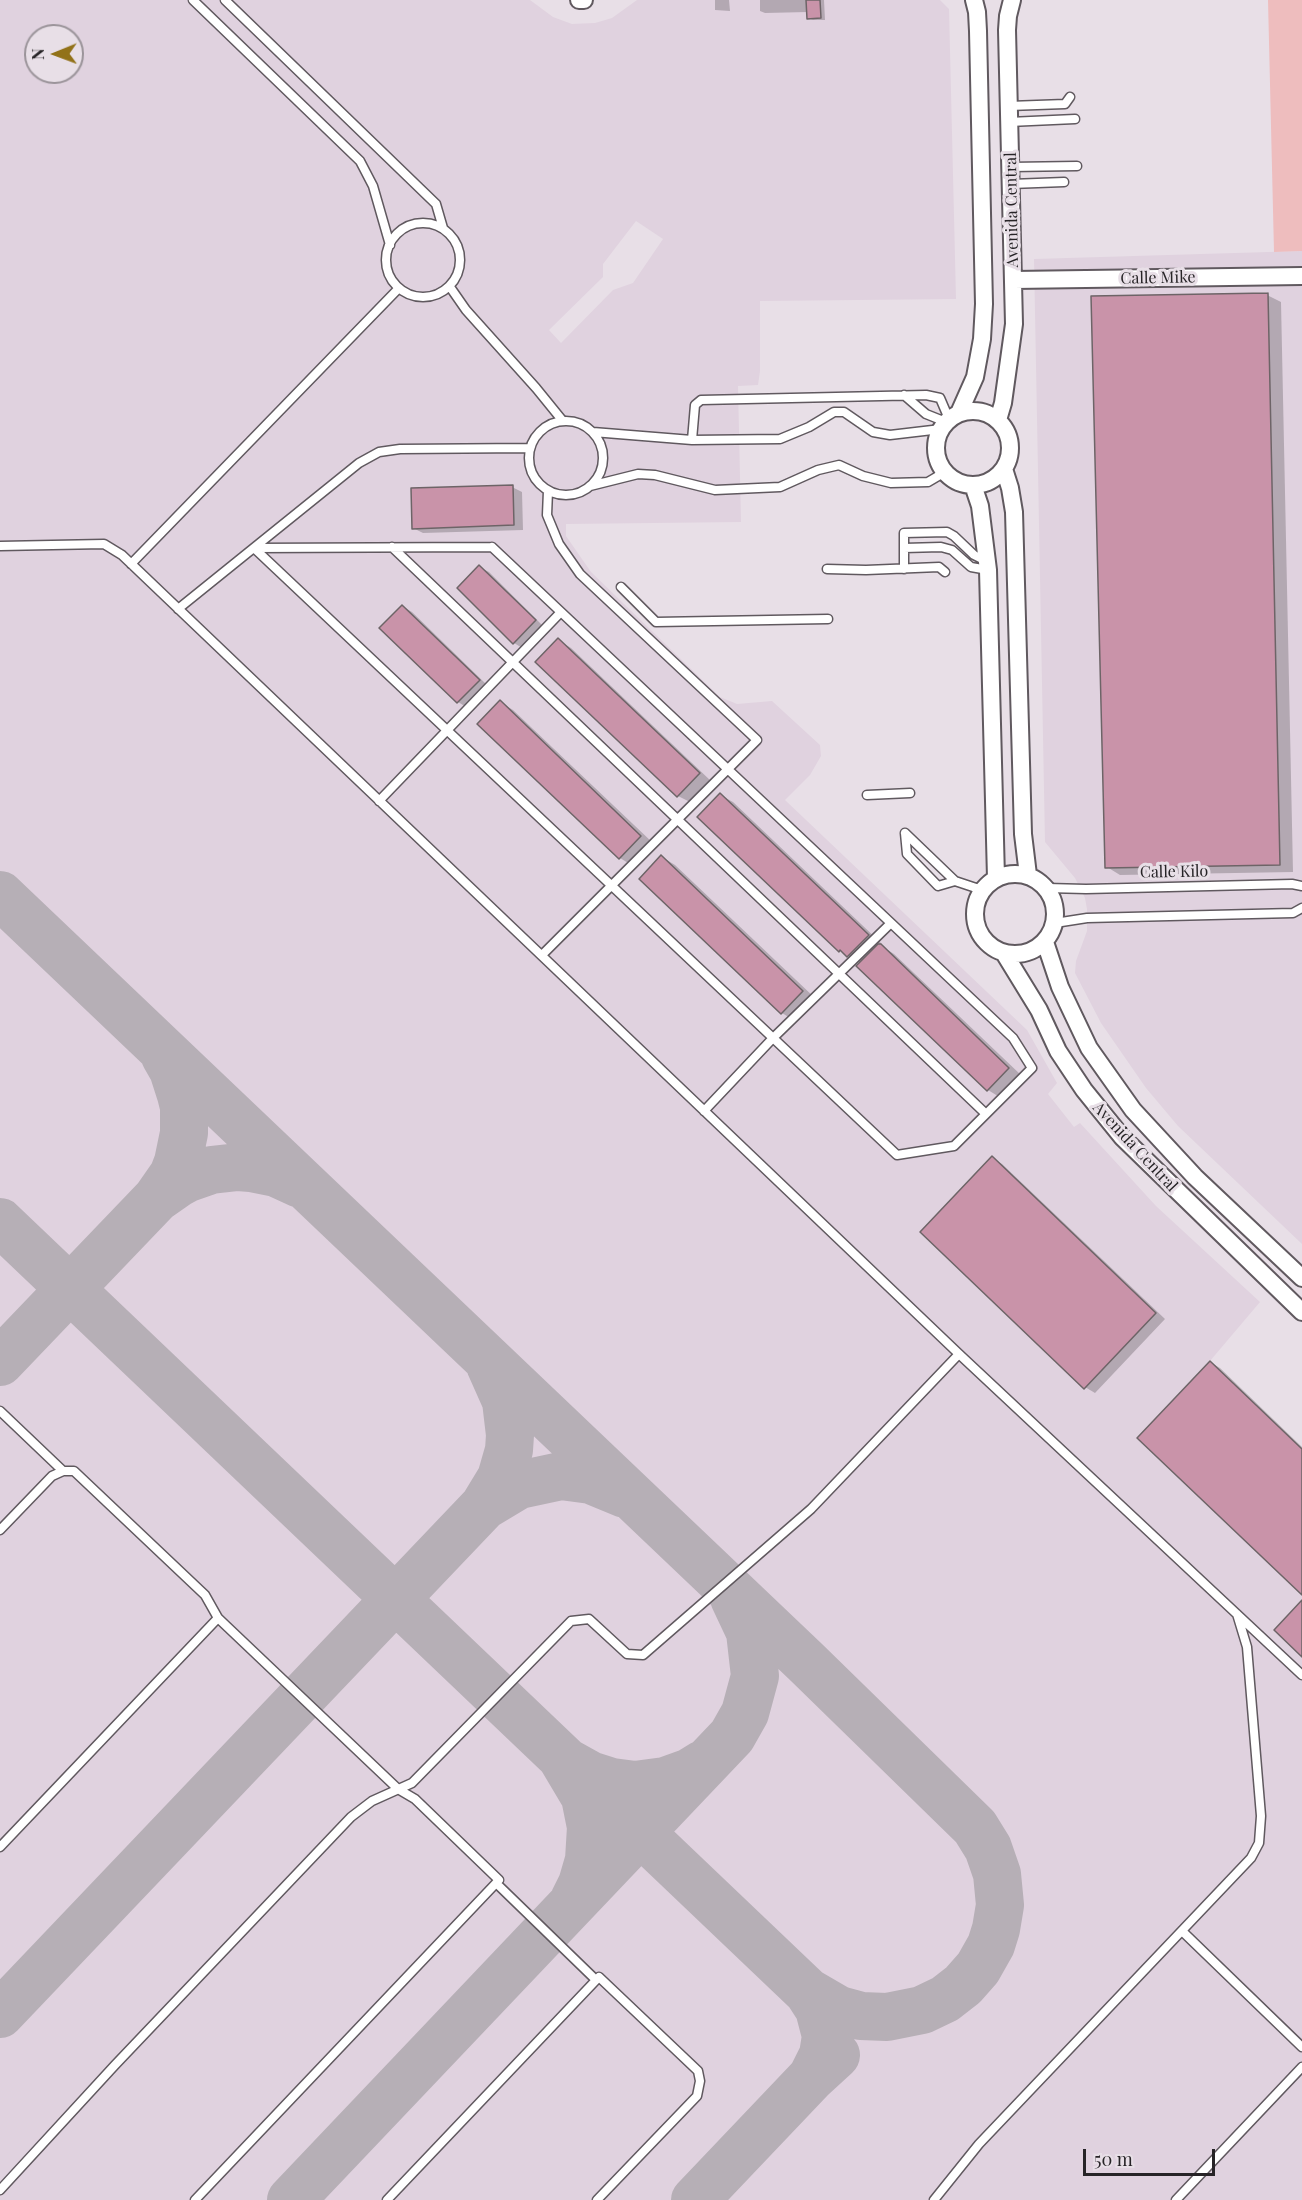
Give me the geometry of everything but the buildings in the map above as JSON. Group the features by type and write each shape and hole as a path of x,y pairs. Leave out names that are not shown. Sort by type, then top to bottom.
{"street":[{"path":"579,0 584,0"},
{"name":"Avenida Central","path":"949,421 975,376 982,339 984,304 978,31 974,0"},
{"name":"Avenida Central","path":"998,420 1003,403 1014,324 1007,30 1012,0"},
{"name":"Calle Mike","path":"1014,280 1302,276"},
{"path":"972,410 986,412 998,420 1008,434 1010,452 1004,469 991,481 974,485 958,482 945,472 938,459 936,444 949,421 972,410"},
{"path":"1004,469 1014,512 1023,834 1028,875"},
{"path":"974,485 980,506 987,566 996,878"},
{"path":"1014,873 1028,875 1047,888 1055,905 1055,923 1045,942 1031,952 1018,955 1004,953 989,945 980,935 975,920 975,907 982,890 996,878 1014,873"},
{"name":"Avenida Central","path":"1045,942 1060,987 1089,1048 1126,1102 1195,1177 1302,1278"},
{"name":"Avenida Central","path":"1004,953 1039,1010 1058,1051 1084,1090 1122,1137 1302,1312"}],"lane":[{"path":"193,0 360,161 373,186 390,245"},
{"path":"225,0 436,204 442,228"},
{"path":"1009,114 1065,104 1070,98"},
{"path":"1009,114 1076,119"},
{"path":"1011,176 1077,166"},
{"path":"1011,176 1064,182"},
{"path":"418,223 431,223 442,228 451,235 460,256 460,267 456,278 450,287 440,294 430,297 408,294 391,279 386,256 390,245 396,234 418,223"},
{"path":"450,287 466,310 562,420"},
{"path":"131,564 399,288"},
{"path":"903,394 926,414 949,421"},
{"path":"692,440 694,405 701,400 926,395 940,398 949,421"},
{"path":"593,432 692,440 780,439 809,427 834,412 844,412 873,432 890,435 949,421"},
{"path":"590,486 600,472 603,454 600,442 593,432 584,425 562,420 541,429 529,448 528,461 531,473 548,491 559,494 570,495 590,486 638,474 654,474 715,490 780,488 818,470 839,465 863,476 891,483 928,482 945,472"},
{"path":"178,609 359,463 379,452 400,449 529,448"},
{"path":"542,955 757,740 580,574 559,544 547,515 548,491"},
{"path":"904,568 904,533 947,532 987,566"},
{"path":"0,546 104,544 131,564 959,1354 1302,1675"},
{"path":"392,547 986,1114"},
{"path":"492,547 1013,1038 1032,1068 954,1146 897,1155 254,548 492,547"},
{"path":"904,549 941,547 952,550 971,567 987,566"},
{"path":"827,570 939,567 945,572"},
{"path":"621,587 656,622 828,619"},
{"path":"379,801 561,612"},
{"path":"867,795 910,793"},
{"path":"955,880 938,886 907,854 905,833 955,880 982,890"},
{"name":"Calle Kilo","path":"1047,888 1292,884 1302,886"},
{"path":"1055,923 1080,918 1293,913 1302,908"},
{"path":"704,1111 773,1038 891,923"},
{"path":"0,2190 115,2065 351,1817 372,1801 412,1783 427,1770 571,1621 589,1619 627,1653 643,1654 811,1509 959,1354"},
{"path":"0,1411 63,1471"},
{"path":"0,1530 52,1476 63,1471 74,1471 205,1595 218,1618 398,1789 415,1799 596,1980"},
{"path":"934,2200 979,2144 1239,1872 1251,1858 1259,1843 1261,1816 1247,1647 1236,1614"},
{"path":"0,1847 218,1618"},
{"path":"195,2200 497,1881"},
{"path":"1182,1931 1302,2047"},
{"path":"387,2200 599,1977 698,2071 700,2081 697,2096 597,2200"},
{"path":"1176,2200 1302,2067"}],"shaded area":[{"path":"0,0 530,0 553,17 572,24 595,23 612,18 637,0 940,0 949,9 956,299 760,301 758,385 738,386 741,522 566,524 566,536 591,572 720,697 737,704 772,701 820,745 821,756 810,775 785,800 1027,1030 1057,1083 1048,1094 1074,1127 1080,1123 1156,1206 1260,1302 1210,1361 1302,1449 1302,2200 0,2200","holes":["636,221 663,239 633,283 613,290 561,343 549,330 603,277 603,264"]},
{"path":"1268,0 1302,0 1302,251 1274,252"},
{"path":"1302,251 1302,1244 1178,1126 1146,1088 1101,1023 1075,973 1076,961 1087,931 1085,898 1075,878 1045,842 1034,259"}],"taxiway":[{"path":"0,895 806,1662 975,1827 988,1848 997,1874 1000,1905 991,1945 978,1968 963,1985 945,1999 922,2010 887,2017 861,2016 839,2010 808,1992"},
{"path":"157,1198 173,1175 184,1133 184,1107 173,1070 165,1056"},
{"path":"0,1362 157,1198 177,1184 211,1170 238,1167 276,1173 300,1184"},
{"path":"0,1222 808,1992 819,2009 826,2036 823,2055 812,2077"},
{"path":"0,2014 484,1506 501,1478 509,1450 510,1435 506,1401 490,1365"},
{"path":"484,1506 519,1485 561,1476 591,1480 625,1494"},
{"path":"291,2200 732,1736 745,1713 755,1676 750,1632 734,1598"},
{"path":"574,1900 582,1884 589,1860 591,1827 585,1797 563,1760 590,1775 612,1782 635,1785 665,1781 690,1772 703,1764"},
{"path":"695,2200 812,2077 836,2055"}]}
